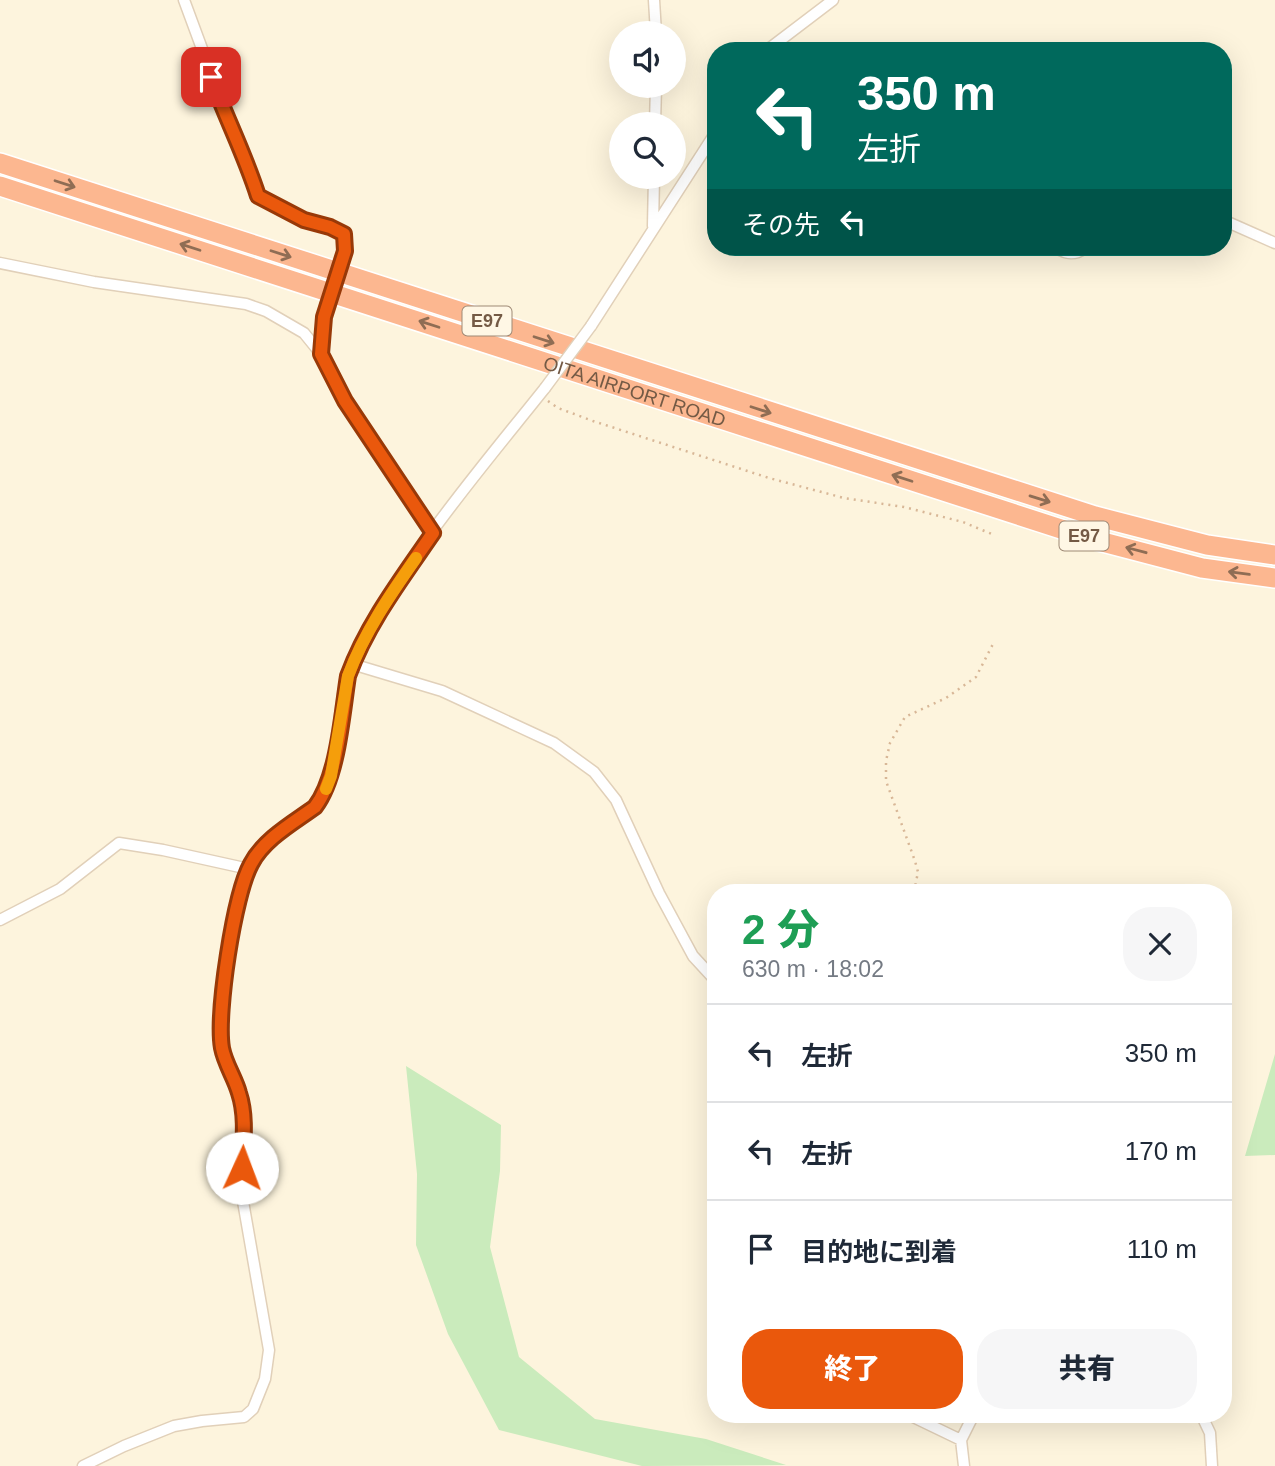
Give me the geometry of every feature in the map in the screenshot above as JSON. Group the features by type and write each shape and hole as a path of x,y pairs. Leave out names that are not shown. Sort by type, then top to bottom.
{"highway":[{"name":"OITA AIRPORT ROAD","path":"0,163 974,479 1095,516 1207,545 1275,555"},
{"name":"OITA AIRPORT ROAD","path":"0,186 1095,540 1202,568 1275,578"}],"street":[{"path":"184,0 258,196 304,220 344,234 345,251 324,317 321,354"},
{"path":"654,0 655,21"},
{"path":"778,42 833,0"},
{"path":"83,1466 174,1426 244,1417 253,1409 265,1379 269,1350 241,1190 243,1115 240,1096 222,1050 220,1018 236,911 249,869 263,847 321,800 331,776 348,676 386,601 433,533 590,327 707,147"},
{"path":"653,229 654,189"},
{"path":"1232,224 1275,243"},
{"path":"0,263 94,282 246,304 266,311 304,333 321,354 345,401 433,533"},
{"path":"352,664 442,691 554,743 594,772 615,800 659,893 693,956 707,971"},
{"path":"0,920 60,889 120,843 249,869"},
{"path":"926,1423 961,1440"},
{"path":"964,1466 961,1440 970,1423"},
{"path":"1205,1423 1210,1433 1212,1466"}],"path":[{"path":"542,391 558,408 769,478 844,498 905,507 963,522 994,535"},
{"path":"916,884 918,873 915,861 886,781 890,743 905,718 946,698 976,677 995,642"}],"green space":[{"path":"1275,1054 1275,1155 1245,1156"},
{"path":"406,1066 501,1125 500,1171 490,1247 519,1357 595,1419 706,1439 786,1465 642,1466 499,1430 448,1334 416,1245 417,1174"}],"slow traffic":[{"path":"326,789 331,776 352,664 386,601 416,558"}],"route":[{"path":"211,77 238,146 245,156 258,196 304,220 344,234 345,251 324,317 321,354 345,401 433,533 386,601 352,664 331,776 321,800 276,835 250,864 236,911 220,1018 222,1050 240,1096 244,1125 242,1168"}]}
